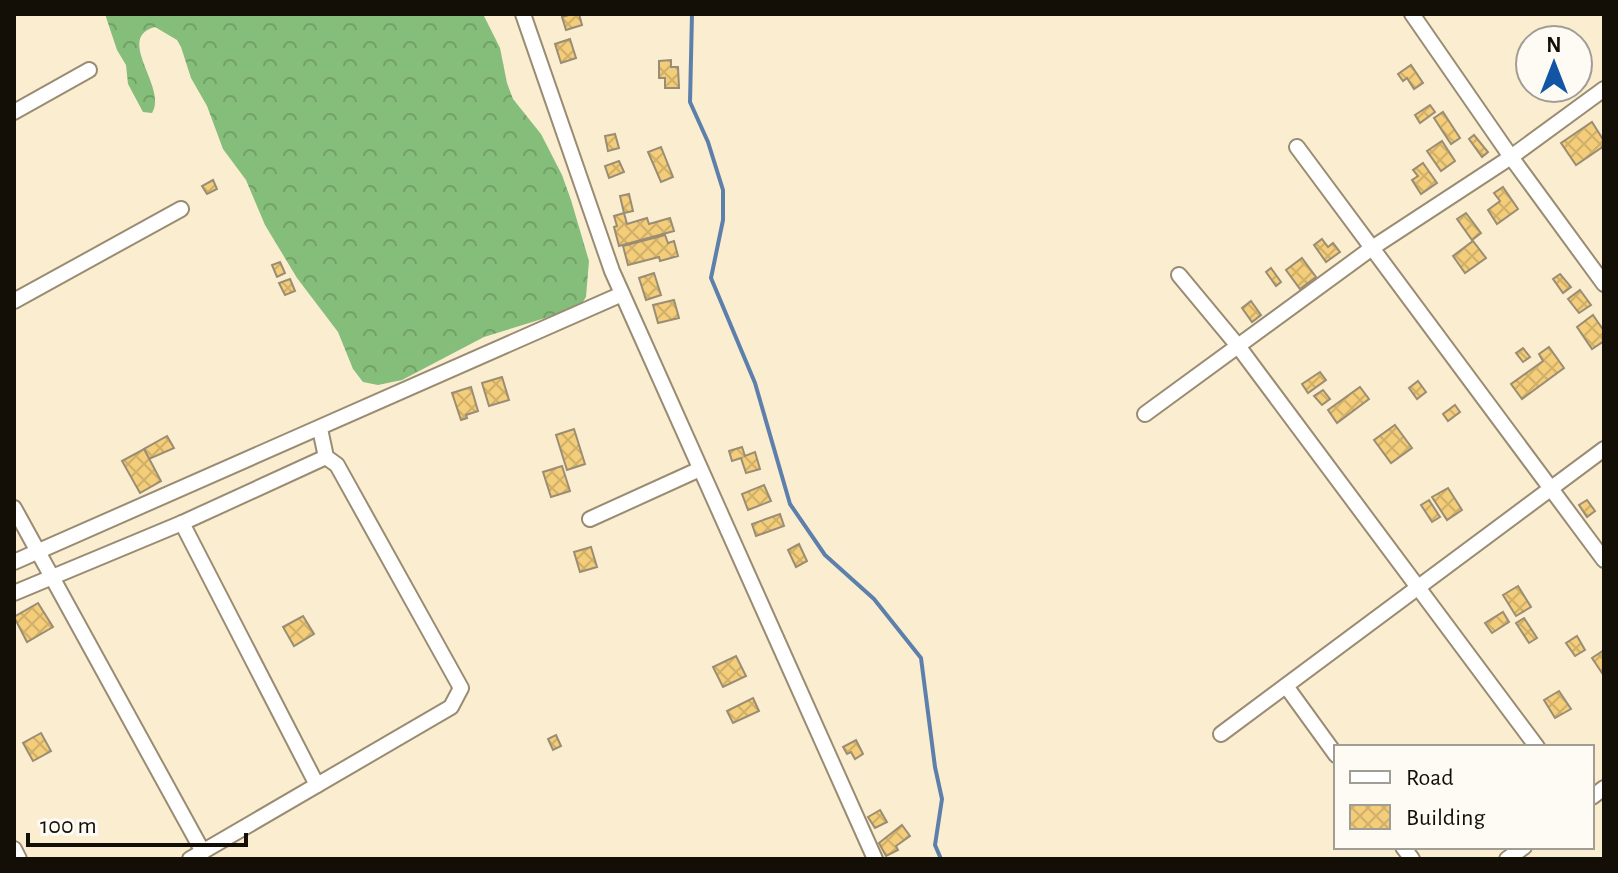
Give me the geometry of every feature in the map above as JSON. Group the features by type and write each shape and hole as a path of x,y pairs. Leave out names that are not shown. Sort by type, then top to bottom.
{"street":[{"path":"523,14 622,294 875,859"},
{"path":"1412,14 1604,284"},
{"path":"14,112 89,70"},
{"path":"1145,414 1372,248 1511,157 1604,89"},
{"path":"1297,147 1604,560"},
{"path":"14,301 181,209"},
{"path":"1179,275 1238,346 1535,745"},
{"path":"14,562 622,294"},
{"path":"14,508 196,855 451,707 461,688 337,465 326,457 320,429"},
{"path":"1221,734 1604,449"},
{"path":"14,593 182,523 326,457"},
{"path":"590,519 700,469"},
{"path":"182,523 317,785"},
{"path":"1286,686 1334,752"},
{"path":"14,849 19,859"}],"green space":[{"path":"105,14 483,14 500,48 513,99 541,134 562,175 589,261 586,297 568,311 484,337 402,380 378,385 363,382 353,369 338,332 297,278 265,225 246,180 223,149 177,40 155,27 144,33 139,41 155,102 152,113 143,112 128,84 126,65 117,50"}],"building":[{"path":"579,14 582,25 566,30 562,17"},
{"path":"570,39 576,58 561,63 555,44"},
{"path":"671,60 671,67 678,67 679,88 665,88 665,78 659,78 659,61"},
{"path":"1411,65 1423,83 1414,89 1407,78 1403,81 1398,74"},
{"path":"1430,105 1435,112 1420,123 1415,115"},
{"path":"1443,112 1460,138 1451,144 1434,118"},
{"path":"1592,122 1604,146 1576,165 1561,143"},
{"path":"615,134 619,148 608,151 605,136"},
{"path":"1474,135 1488,152 1482,157 1469,139"},
{"path":"1442,141 1455,161 1441,171 1427,151"},
{"path":"661,147 673,177 661,182 648,152"},
{"path":"619,161 624,172 609,178 605,166"},
{"path":"1423,163 1437,183 1421,194 1412,180 1418,176 1413,170"},
{"path":"213,180 217,189 207,194 202,186"},
{"path":"1503,187 1518,209 1497,224 1488,210 1500,201 1494,193"},
{"path":"629,194 633,211 624,213 620,196"},
{"path":"624,213 627,224 647,218 649,224 670,218 674,231 619,246 614,216"},
{"path":"1466,213 1481,233 1472,240 1457,219"},
{"path":"665,235 668,243 674,241 678,256 628,265 623,246"},
{"path":"1322,239 1328,247 1333,243 1340,252 1326,262 1314,245"},
{"path":"1473,241 1486,258 1465,273 1453,256"},
{"path":"1302,258 1316,277 1300,289 1286,270"},
{"path":"280,262 285,273 277,277 272,265"},
{"path":"1271,268 1281,282 1276,286 1266,272"},
{"path":"654,273 661,295 646,300 639,278"},
{"path":"1560,274 1571,287 1563,293 1553,279"},
{"path":"290,279 295,291 285,295 279,283"},
{"path":"1580,290 1591,305 1579,313 1568,299"},
{"path":"674,300 679,318 658,323 653,305"},
{"path":"1251,301 1261,315 1252,322 1242,308"},
{"path":"1593,315 1604,331 1604,341 1592,349 1577,327"},
{"path":"1549,347 1564,368 1522,399 1511,384 1543,361 1539,354"},
{"path":"1523,348 1530,357 1523,362 1516,353"},
{"path":"1320,372 1326,380 1308,393 1302,384"},
{"path":"502,377 509,400 489,406 482,383"},
{"path":"1418,381 1426,392 1417,399 1409,388"},
{"path":"471,387 478,411 461,420 452,393"},
{"path":"1360,387 1369,399 1337,423 1328,410"},
{"path":"1323,390 1330,399 1322,405 1314,396"},
{"path":"1455,405 1460,412 1448,421 1443,414"},
{"path":"1395,425 1412,448 1391,463 1374,440"},
{"path":"574,429 585,464 567,470 556,435"},
{"path":"167,436 174,448 149,459 144,449"},
{"path":"742,447 745,456 755,452 760,469 746,473 741,458 732,461 729,451"},
{"path":"144,449 161,481 140,493 122,461"},
{"path":"562,466 570,491 551,497 543,472"},
{"path":"764,485 771,501 748,510 742,494"},
{"path":"1448,488 1462,510 1447,520 1432,497"},
{"path":"1429,500 1440,517 1432,522 1421,505"},
{"path":"1587,500 1595,511 1587,517 1579,505"},
{"path":"780,514 784,526 756,536 752,524"},
{"path":"799,544 807,561 796,567 788,550"},
{"path":"591,547 597,567 580,572 574,552"},
{"path":"1518,586 1531,607 1516,616 1503,595"},
{"path":"38,603 53,627 27,642 14,617"},
{"path":"1503,612 1509,622 1492,633 1485,623"},
{"path":"303,616 314,634 294,646 283,627"},
{"path":"1524,618 1537,638 1529,643 1516,623"},
{"path":"1577,636 1585,650 1575,656 1566,643"},
{"path":"1604,650 1604,671 1602,673 1592,658"},
{"path":"736,656 746,676 723,687 713,667"},
{"path":"1559,691 1571,709 1555,718 1544,700"},
{"path":"753,698 759,711 733,723 727,711"},
{"path":"41,733 51,751 33,761 23,743"},
{"path":"556,735 561,746 553,750 548,739"},
{"path":"856,740 863,754 855,759 843,747"},
{"path":"880,810 887,822 875,828 868,817"},
{"path":"902,825 910,836 896,846 898,850 886,856 879,843"}],"waterway":[{"path":"692,14 690,102 708,142 723,190 723,220 711,278 755,383 790,504 825,555 874,599 921,658 942,799 935,845 941,859"}]}
